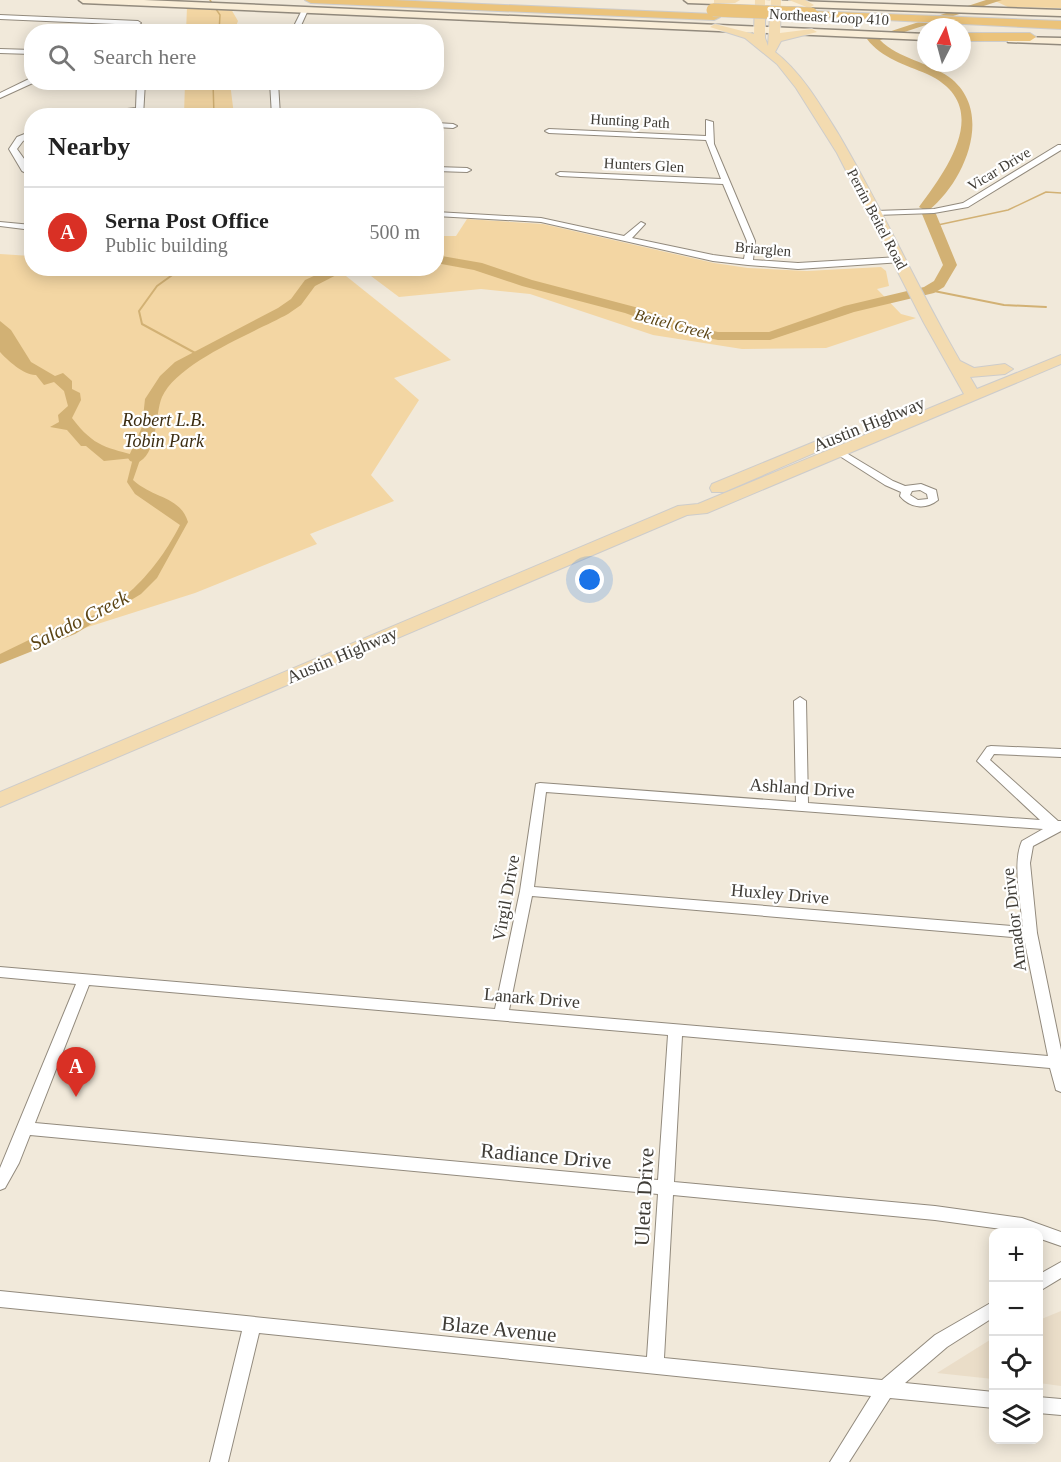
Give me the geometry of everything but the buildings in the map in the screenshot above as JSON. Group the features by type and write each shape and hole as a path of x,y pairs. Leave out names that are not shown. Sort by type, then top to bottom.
{"highway":[{"path":"480,0 811,18 894,18 1061,24"},
{"path":"308,5 715,14"},
{"path":"1005,12 1061,15"},
{"path":"392,13 715,14"},
{"path":"811,18 917,27"},
{"path":"971,31 1061,31"},
{"path":"971,32 1061,36"}],"main road":[{"path":"83,0 226,6 308,5 392,13"},
{"name":"Northeast Loop 410","path":"688,0 715,14 759,29 772,30 811,18 917,9 1005,12"},
{"path":"715,14 735,0"},
{"path":"769,49 777,39 811,18 794,0"},
{"path":"760,1 759,29 769,49"},
{"name":"Northeast Loop 410","path":"715,14 760,1 775,2 840,33 917,37"},
{"path":"769,49 775,2"},
{"name":"Perrin Beitel Road","path":"715,14 769,49 798,80 876,213 908,279 970,390"},
{"path":"971,32 1061,41"},
{"name":"Austin Highway","path":"0,800 684,510 702,509 838,451 970,390 1005,369 1061,346"},
{"name":"Austin Highway","path":"684,510 692,500 970,390 1061,359"},
{"path":"955,364 972,373 1005,369"}],"street":[{"path":"298,24 308,5"},
{"path":"0,17 137,24"},
{"path":"0,51 24,52"},
{"path":"0,95 24,84"},
{"path":"139,108 140,90"},
{"path":"274,90 276,108"},
{"path":"709,122 709,138 751,241 748,262"},
{"path":"444,125 453,126"},
{"name":"Hunting Path","path":"549,130 709,138"},
{"path":"24,137 14,149 24,167"},
{"name":"Vicar Drive","path":"876,213 934,211 965,205 1061,147"},
{"path":"444,169 467,170"},
{"name":"Hunters Glen","path":"560,174 726,182"},
{"name":"Briarglen","path":"444,214 541,220 713,258 748,262 798,266 899,260"},
{"path":"0,224 24,227"},
{"path":"627,238 641,224"},
{"path":"838,451 889,483 906,490"},
{"path":"800,701 802,806"},
{"path":"1058,826 982,760 991,750 1061,753"},
{"name":"Ashland Drive","path":"540,787 1058,826"},
{"name":"Virgil Drive","path":"501,1015 527,891 540,787"},
{"name":"Amador Drive","path":"1058,826 1027,844 1024,863 1030,933 1061,1086"},
{"name":"Huxley Drive","path":"527,891 1030,933"},
{"name":"Lanark Drive","path":"0,972 1058,1063"},
{"path":"0,1183 25,1128 85,979"},
{"name":"Uleta Drive","path":"655,1367 675,1030"},
{"name":"Radiance Drive","path":"25,1128 1001,1221 1022,1225 1061,1239"},
{"path":"1042,1282 1061,1269"},
{"name":"Blaze Avenue","path":"0,1299 989,1400"},
{"path":"839,1462 886,1388 948,1336 989,1310"},
{"path":"219,1462 252,1326"},
{"path":"1043,1405 1061,1407"}],"shaded area":[{"path":"1061,1311 1061,1386 1043,1384 1043,1318"},
{"path":"989,1340 989,1379 937,1373"}],"green space":[{"path":"993,0 1061,0 1061,8 1008,7"},
{"path":"187,7 231,9 238,21 237,24 186,24"},
{"path":"185,90 231,90 233,108 184,108"},
{"name":"Robert L.B. Tobin Park","path":"467,219 543,224 714,263 748,268 807,271 881,267 886,271 889,286 877,289 901,314 916,318 826,348 742,349 653,335 530,294 481,289 399,297 371,276 444,276 444,236 456,236"},
{"name":"Robert L.B. Tobin Park","path":"0,254 24,256 24,276 346,276 451,360 394,378 419,400 371,475 394,501 310,534 317,544 195,593 0,655"}],"water":[{"name":"Salado Creek","path":"0,321 11,330 31,362 55,376 63,373 72,381 72,389 80,393 81,400 72,418 80,428 102,445 141,457 133,480 149,491 173,502 188,522 157,578 141,594 75,634 0,664 0,654 66,622 84,619 119,601 148,573 180,525 135,494 127,482 133,458 104,461 86,446 81,446 67,430 50,427 59,422 58,415 68,406 64,391 54,382 44,385 36,375 22,370 0,352"}],"waterway":[{"path":"210,0 220,15 219,24"},
{"name":"Beitel Creek","path":"926,207 948,179 957,163 964,146 967,129 966,113 960,97 948,82 885,50 873,39 997,0"},
{"path":"213,90 214,108"},
{"path":"933,226 1008,210 1046,192 1061,193"},
{"name":"Beitel Creek","path":"444,260 477,266 527,283 630,310 683,329 718,336 770,336 849,309 929,290 939,284 950,265 929,214"},
{"path":"171,276 157,286 139,311 142,324 197,354"},
{"name":"Beitel Creek","path":"136,458 150,427 153,399 165,379 180,365 283,311 296,302 310,283 325,276"},
{"path":"929,290 1004,305 1046,307"}],"place":[{"name":"Serna Post Office","path":"76,1097"}]}
